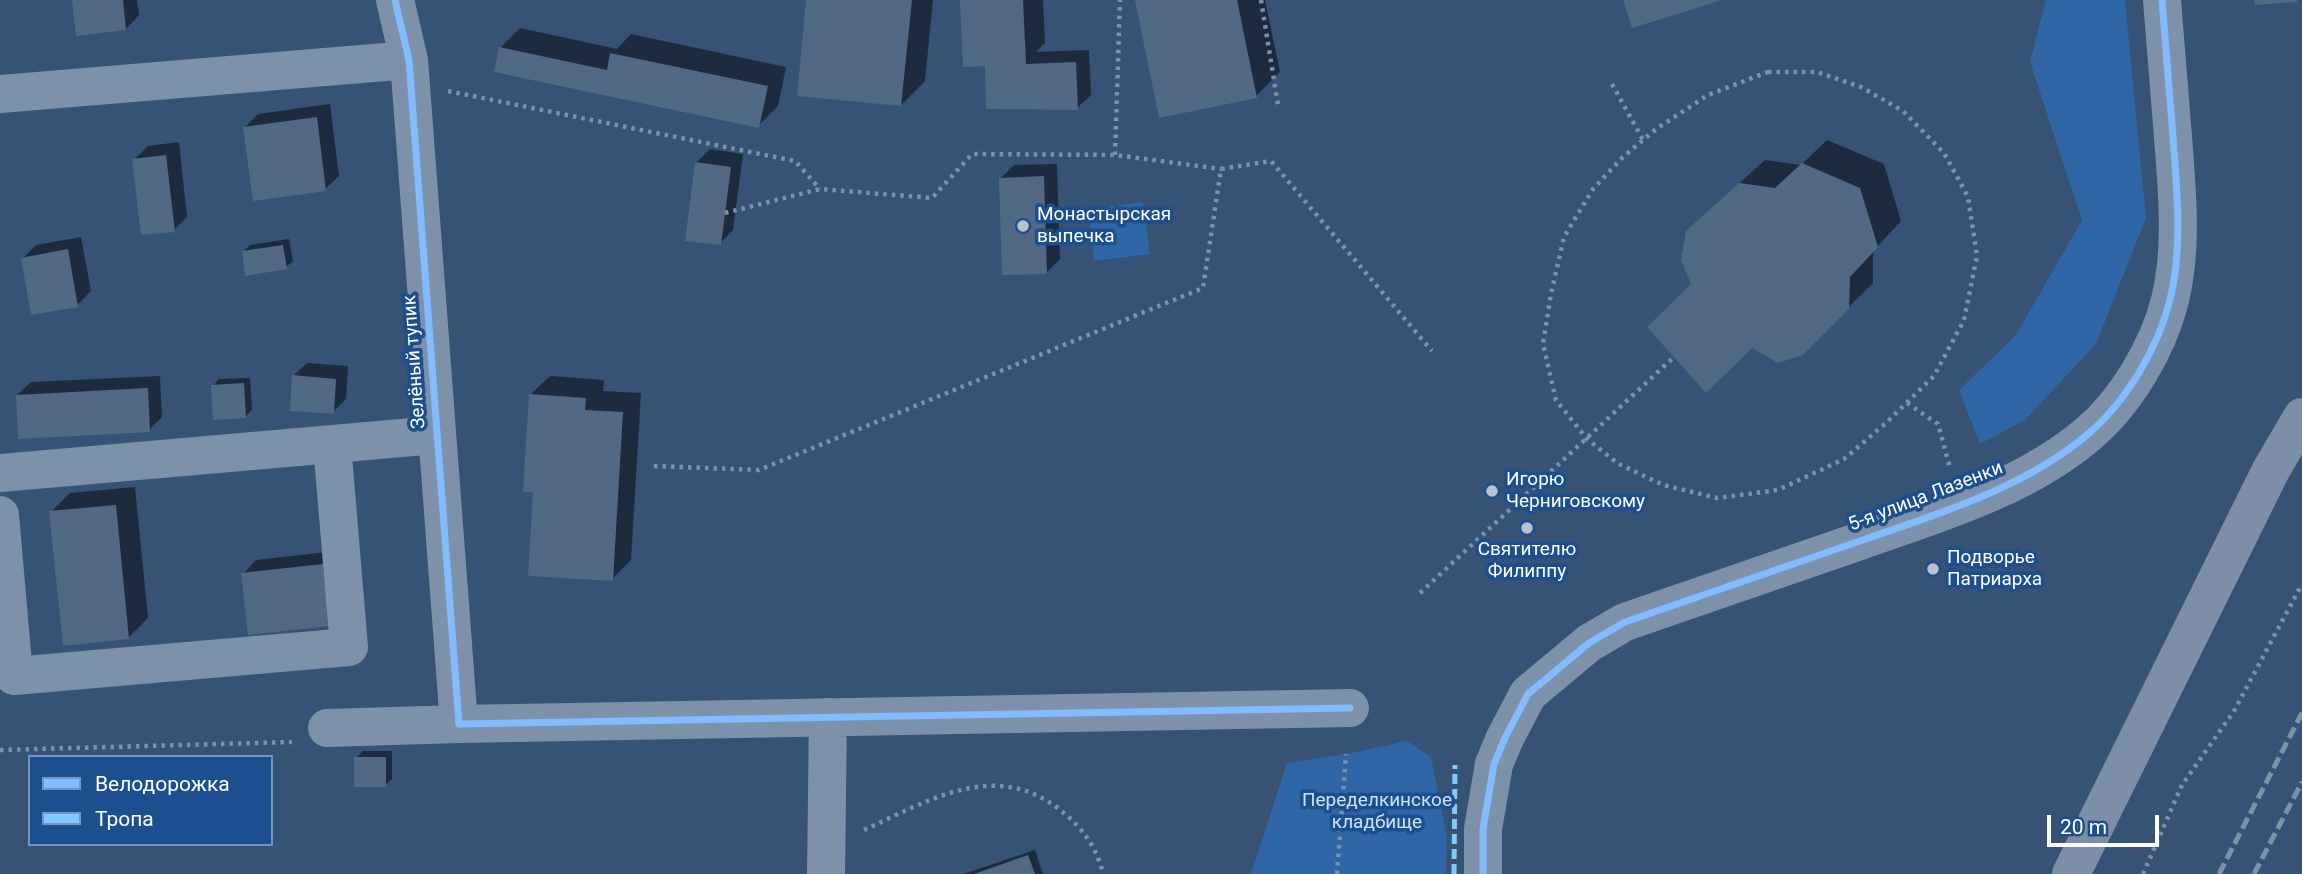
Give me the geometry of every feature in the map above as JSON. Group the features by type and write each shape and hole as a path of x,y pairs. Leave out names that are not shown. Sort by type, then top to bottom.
{"main road":[{"path":"2071,874 2271,470 2302,417"}],"street":[{"name":"Зелёный тупик","path":"395,0 409,72 459,724"},
{"name":"5-я улица Лазенки","path":"1483,874 1483,829 1494,764 1505,738 1528,694 1588,643 1625,622 1989,494 2063,454 2090,433 2118,403 2144,363 2160,330 2170,299 2178,236 2162,0"},
{"path":"0,94 409,72"},
{"path":"0,473 436,435"},
{"path":"0,515 14,676 349,647 332,444"},
{"path":"327,728 1350,708"},
{"path":"826,860 828,717"}],"path":[{"path":"1115,155 1120,0"},
{"path":"1261,0 1278,105"},
{"path":"409,72 794,161 820,189"},
{"path":"1768,72 1817,72 1861,86 1903,111 1944,153 1968,197 1977,256 1964,320 1934,376 1907,403 1844,459 1778,490 1717,498 1663,485 1617,463 1586,438 1556,400 1543,344 1550,294 1564,237 1593,189 1622,158 1656,129 1708,94 1768,72"},
{"path":"1612,84 1643,140"},
{"path":"725,213 820,189 932,198 972,154 1115,155 1222,169 1271,161 1432,351"},
{"path":"654,466 759,470 1203,288 1222,169"},
{"path":"1420,593 1674,357"},
{"path":"1907,403 1938,424 1951,472"},
{"path":"2143,874 2182,785 2234,711 2302,584"},
{"path":"0,750 310,741 327,728"},
{"path":"1337,874 1346,754"},
{"path":"826,860 946,793 973,786 1000,786 1038,796 1072,819 1089,839 1104,874"}],"green space":[{"path":"2046,0 2125,0 2146,218 2096,344 2025,420 1980,444 1959,390 2016,335 2082,220 2030,62"},
{"path":"1143,202 1150,254 1094,261 1088,210"},
{"name":"Переделкинское кладбище","path":"1407,741 1431,757 1447,838 1446,874 1251,874 1287,763"}],"building":[{"path":"72,0 123,0 126,30 76,36"},
{"path":"806,0 912,0 901,106 797,96"},
{"path":"960,0 1023,0 1026,64 1076,62 1078,110 986,109 985,66 963,67"},
{"path":"1135,0 1237,0 1257,98 1159,118"},
{"path":"1623,0 1719,0 1719,1 1632,28"},
{"path":"2255,0 2297,0 2297,2 2255,5"},
{"path":"499,47 607,70 610,53 768,86 759,128 494,72"},
{"path":"317,117 326,191 253,201 243,127"},
{"path":"166,155 175,232 141,235 132,159"},
{"path":"695,162 731,167 721,245 685,241"},
{"path":"1802,163 1860,188 1878,247 1850,277 1849,309 1803,355 1778,363 1752,348 1706,393 1647,327 1691,284 1681,260 1686,231 1739,183 1775,188"},
{"name":"Монастырская выпечка","path":"1044,176 1047,274 1002,275 999,178"},
{"path":"283,245 287,269 245,276 242,251"},
{"path":"68,249 78,307 31,315 21,258"},
{"path":"292,375 336,379 334,414 290,411"},
{"path":"244,383 246,418 213,420 211,385"},
{"path":"148,388 150,432 18,439 16,395"},
{"path":"529,394 586,398 585,410 623,412 613,581 528,576 533,492 523,492"},
{"path":"116,505 129,639 63,646 49,511"},
{"path":"323,564 330,626 248,635 241,573"},
{"path":"354,757 386,757 386,787 354,787"},
{"path":"1028,855 1035,874 974,874"}],"railway":[{"path":"2219,874 2302,713"},
{"path":"2254,874 2302,782"}],"marked path":[{"path":"1454,874 1455,765"}],"cycle path":[{"path":"395,0 409,60 459,724 1350,708"},
{"path":"1483,874 1483,829 1494,764 1505,738 1528,694 1589,643 1625,622 1979,498 2037,470 2063,453 2088,434 2115,406 2139,373 2157,337 2170,300 2177,260 2177,198 2162,0"}],"place":[{"name":"Монастырская выпечка","path":"1023,226"},
{"name":"Игорю Черниговскому","path":"1492,491"},
{"name":"Святителю Филиппу","path":"1527,528"},
{"name":"Подворье Патриарха","path":"1933,569"}]}
